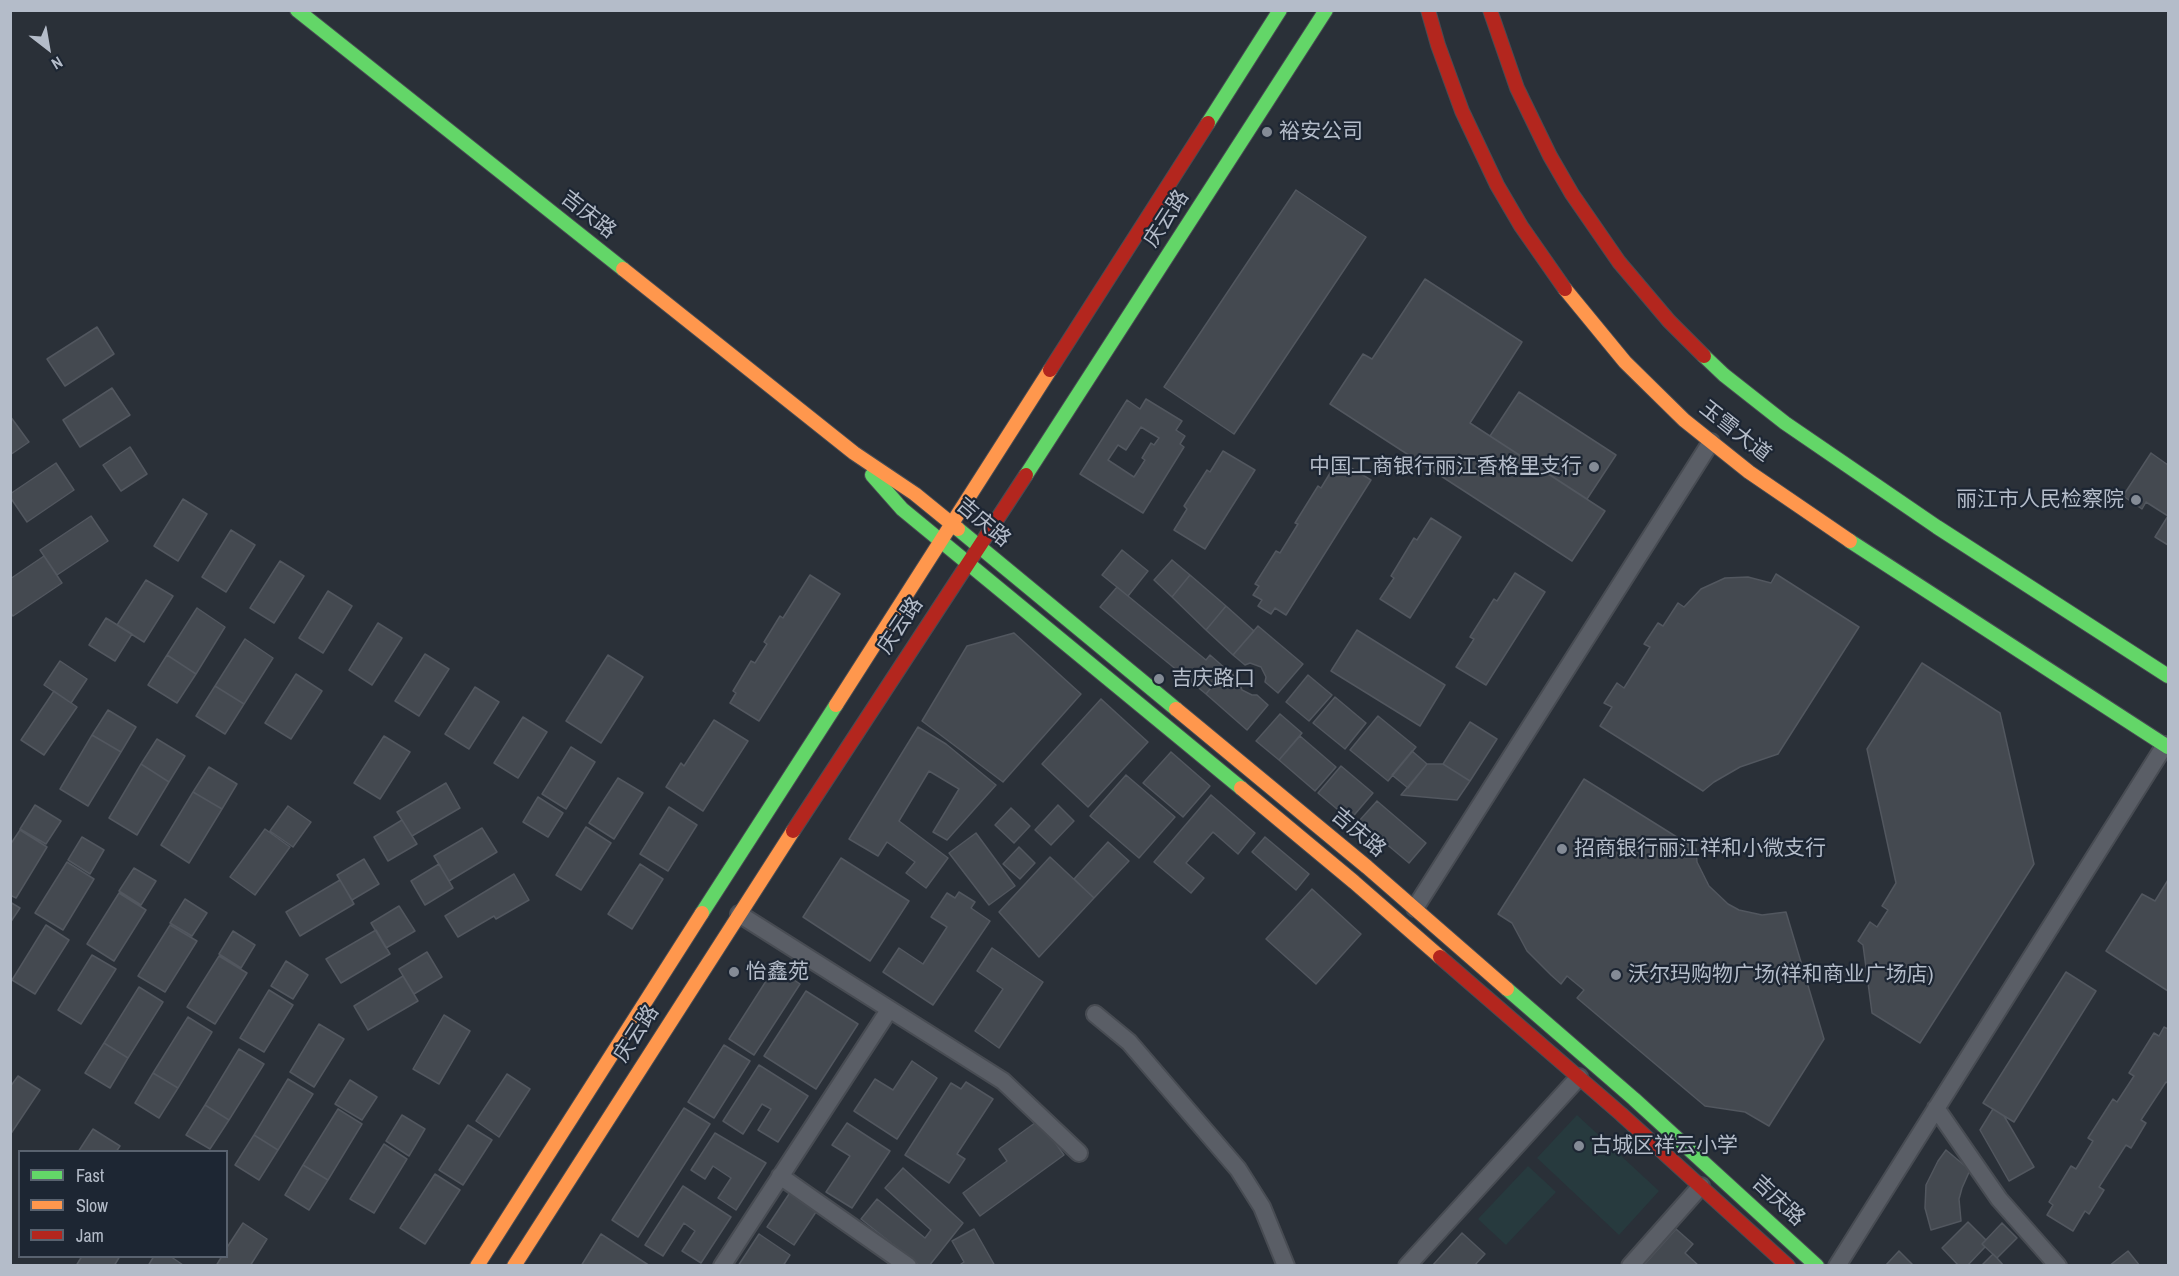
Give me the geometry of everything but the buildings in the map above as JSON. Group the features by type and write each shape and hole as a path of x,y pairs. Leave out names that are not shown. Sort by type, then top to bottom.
{"main road":[{"name":"吉庆路","path":"297,10 854,453 915,494 979,546 1414,908 1634,1099 1817,1266"},
{"name":"庆云路","path":"477,1266 1280,10"},
{"name":"庆云路","path":"514,1266 739,914 1326,10"},
{"name":"玉雪大道","path":"1428,10 1449,78 1472,132 1497,185 1527,236 1571,298 1611,346 1661,398 1749,472 1904,577 2167,746"},
{"name":"玉雪大道","path":"1490,10 1531,118 1572,194 1618,262 1696,348 1754,399 1794,429 1937,527 2169,676"},
{"name":"吉庆路","path":"854,453 902,509 1354,882 1579,1077 1788,1266"}],"street":[{"path":"1414,908 1711,442"},
{"path":"1837,1266 2167,746"},
{"path":"739,914 1003,1081 1079,1153"},
{"path":"722,1266 889,1010"},
{"path":"1095,1014 1129,1042 1238,1169 1262,1207 1286,1266"},
{"path":"1407,1266 1579,1077"},
{"path":"1936,1108 1999,1199 2058,1266"},
{"path":"780,1176 908,1266"},
{"path":"1630,1266 1701,1186"}],"green space":[{"path":"1577,1115 1659,1191 1619,1235 1537,1158"},
{"path":"1528,1166 1556,1192 1506,1245 1478,1219"}],"traffic: fast":[{"path":"297,10 623,269"},
{"path":"1208,123 1280,10"},
{"path":"1026,475 1326,10"},
{"path":"1704,356 1724,375 1785,423 1937,527 2168,676"},
{"path":"872,475 902,509 1241,788"},
{"path":"958,529 1176,709"},
{"path":"1850,541 2168,747"},
{"path":"702,913 836,705"},
{"path":"1507,989 1634,1099 1817,1266"}],"traffic: slow":[{"path":"623,269 854,453 915,494 958,529"},
{"path":"1565,289 1625,362 1684,420 1749,472 1850,541"},
{"path":"836,705 1050,370"},
{"path":"1176,709 1367,867 1507,989"},
{"path":"1241,788 1440,957"},
{"path":"514,1266 793,831"},
{"path":"477,1266 702,913"}],"traffic: jam":[{"path":"1428,10 1462,111 1497,185 1521,226 1565,289"},
{"path":"1490,10 1517,88 1550,156 1572,194 1619,262 1669,321 1704,356"},
{"path":"1050,370 1208,123"},
{"path":"793,831 1026,475"},
{"path":"1440,957 1621,1114 1788,1266"}],"place":[{"name":"裕安公司","path":"1267,132"},
{"name":"中国工商银行丽江香格里支行","path":"1594,467"},
{"name":"丽江市人民检察院","path":"2136,500"},
{"name":"吉庆路口","path":"1159,679"},
{"name":"招商银行丽江祥和小微支行","path":"1562,849"},
{"name":"怡鑫苑","path":"734,972"},
{"name":"沃尔玛购物广场(祥和商业广场店)","path":"1616,975"},
{"name":"古城区祥云小学","path":"1579,1146"}]}
